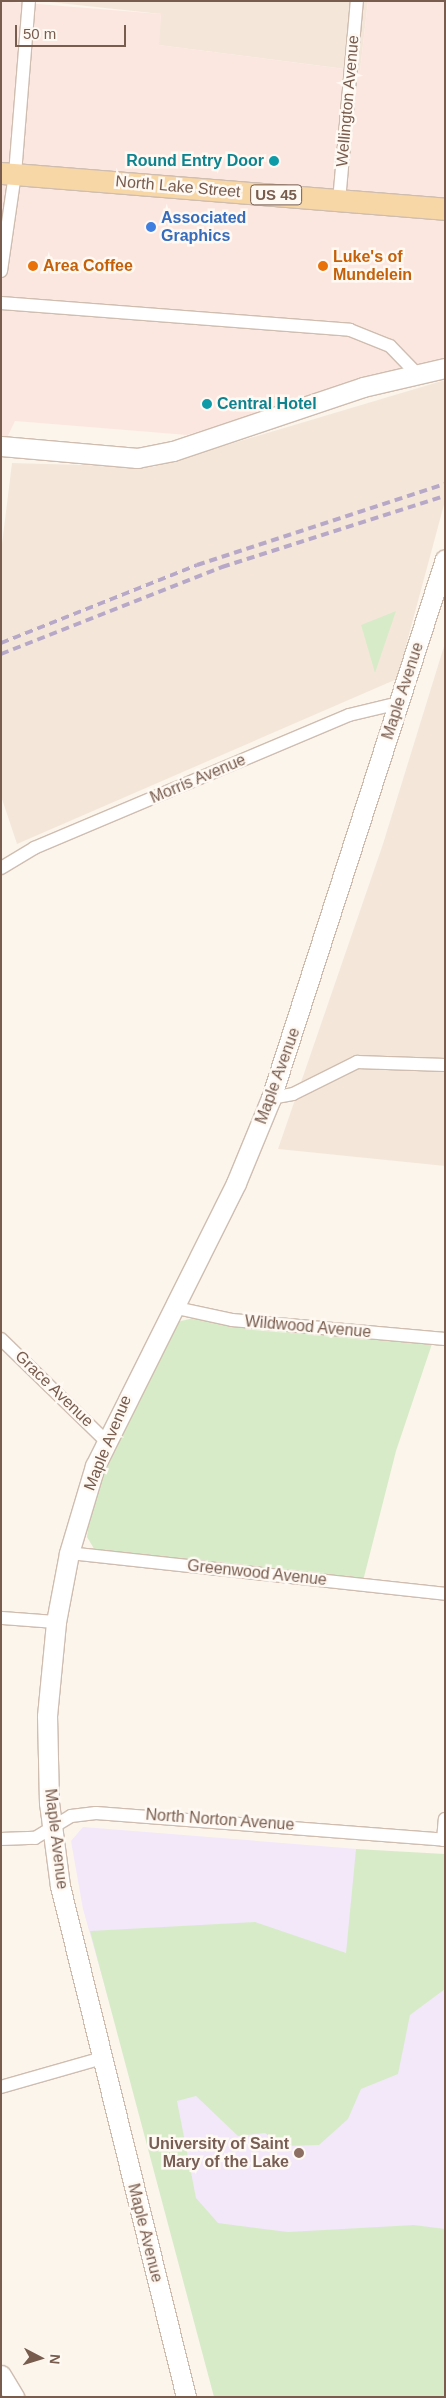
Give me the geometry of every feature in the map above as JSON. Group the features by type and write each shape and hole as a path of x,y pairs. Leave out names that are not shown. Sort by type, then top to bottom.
{"main road":[{"name":"North Lake Street","path":"8,173 445,209"},
{"path":"1,446 137,458 174,451 416,374 445,368"},
{"name":"Maple Avenue","path":"186,2397 60,1886 53,1828 47,1716 56,1622 70,1553 106,1441 236,1183 271,1098 445,559"},
{"path":"1,2375 14,2397"}],"street":[{"path":"1,271 8,173 29,1"},
{"name":"Wellington Avenue","path":"340,201 357,1"},
{"path":"1,303 350,330 390,346 416,374"},
{"name":"Morris Avenue","path":"1,868 34,848 349,715 399,703"},
{"path":"271,1098 293,1094 358,1062 445,1065"},
{"name":"Wildwood Avenue","path":"172,1308 232,1320 445,1339"},
{"name":"Grace Avenue","path":"1,1339 106,1441"},
{"name":"Greenwood Avenue","path":"70,1553 445,1594"},
{"path":"1,1618 56,1622"},
{"name":"North Norton Avenue","path":"1,1839 35,1838 71,1816 128,1813 444,1840"},
{"path":"444,1840 445,1819"},
{"path":"1,2087 102,2058"}],"shaded area":[{"path":"1,1 161,14 159,45 360,71 368,1 445,1 445,358 187,435 15,421 1,450"},
{"path":"40,1 368,1 360,71 158,45 161,14"},
{"path":"445,380 445,501 397,679 17,844 1,796 1,552 12,463 153,467"},
{"path":"445,643 445,1166 278,1149 383,844"},
{"name":"University of Saint Mary of the Lake","path":"83,1827 445,1856 445,2397 221,2397 83,1909 71,1841"}],"green space":[{"path":"396,611 375,673 361,625"},
{"path":"203,1316 434,1338 396,1451 362,1585 99,1557 87,1537 95,1466 163,1325"},
{"name":"University of Saint Mary of the Lake","path":"356,1849 445,1854 445,1989 410,2015 398,2074 361,2089 348,2119 319,2145 283,2146 265,2133 238,2136 196,2096 177,2101 196,2198 218,2223 288,2232 414,2225 445,2229 445,2397 214,2397 90,1931 255,1922 346,1953"}],"railway":[{"path":"1,643 197,565 445,484"},
{"path":"1,654 222,567 445,496"}],"place":[{"name":"Round Entry Door","path":"274,161"},
{"name":"Associated Graphics","path":"151,227"},
{"name":"Area Coffee","path":"33,266"},
{"name":"Luke's of Mundelein","path":"323,266"},
{"name":"Central Hotel","path":"207,404"},
{"name":"University of Saint Mary of the Lake","path":"299,2153"}]}
